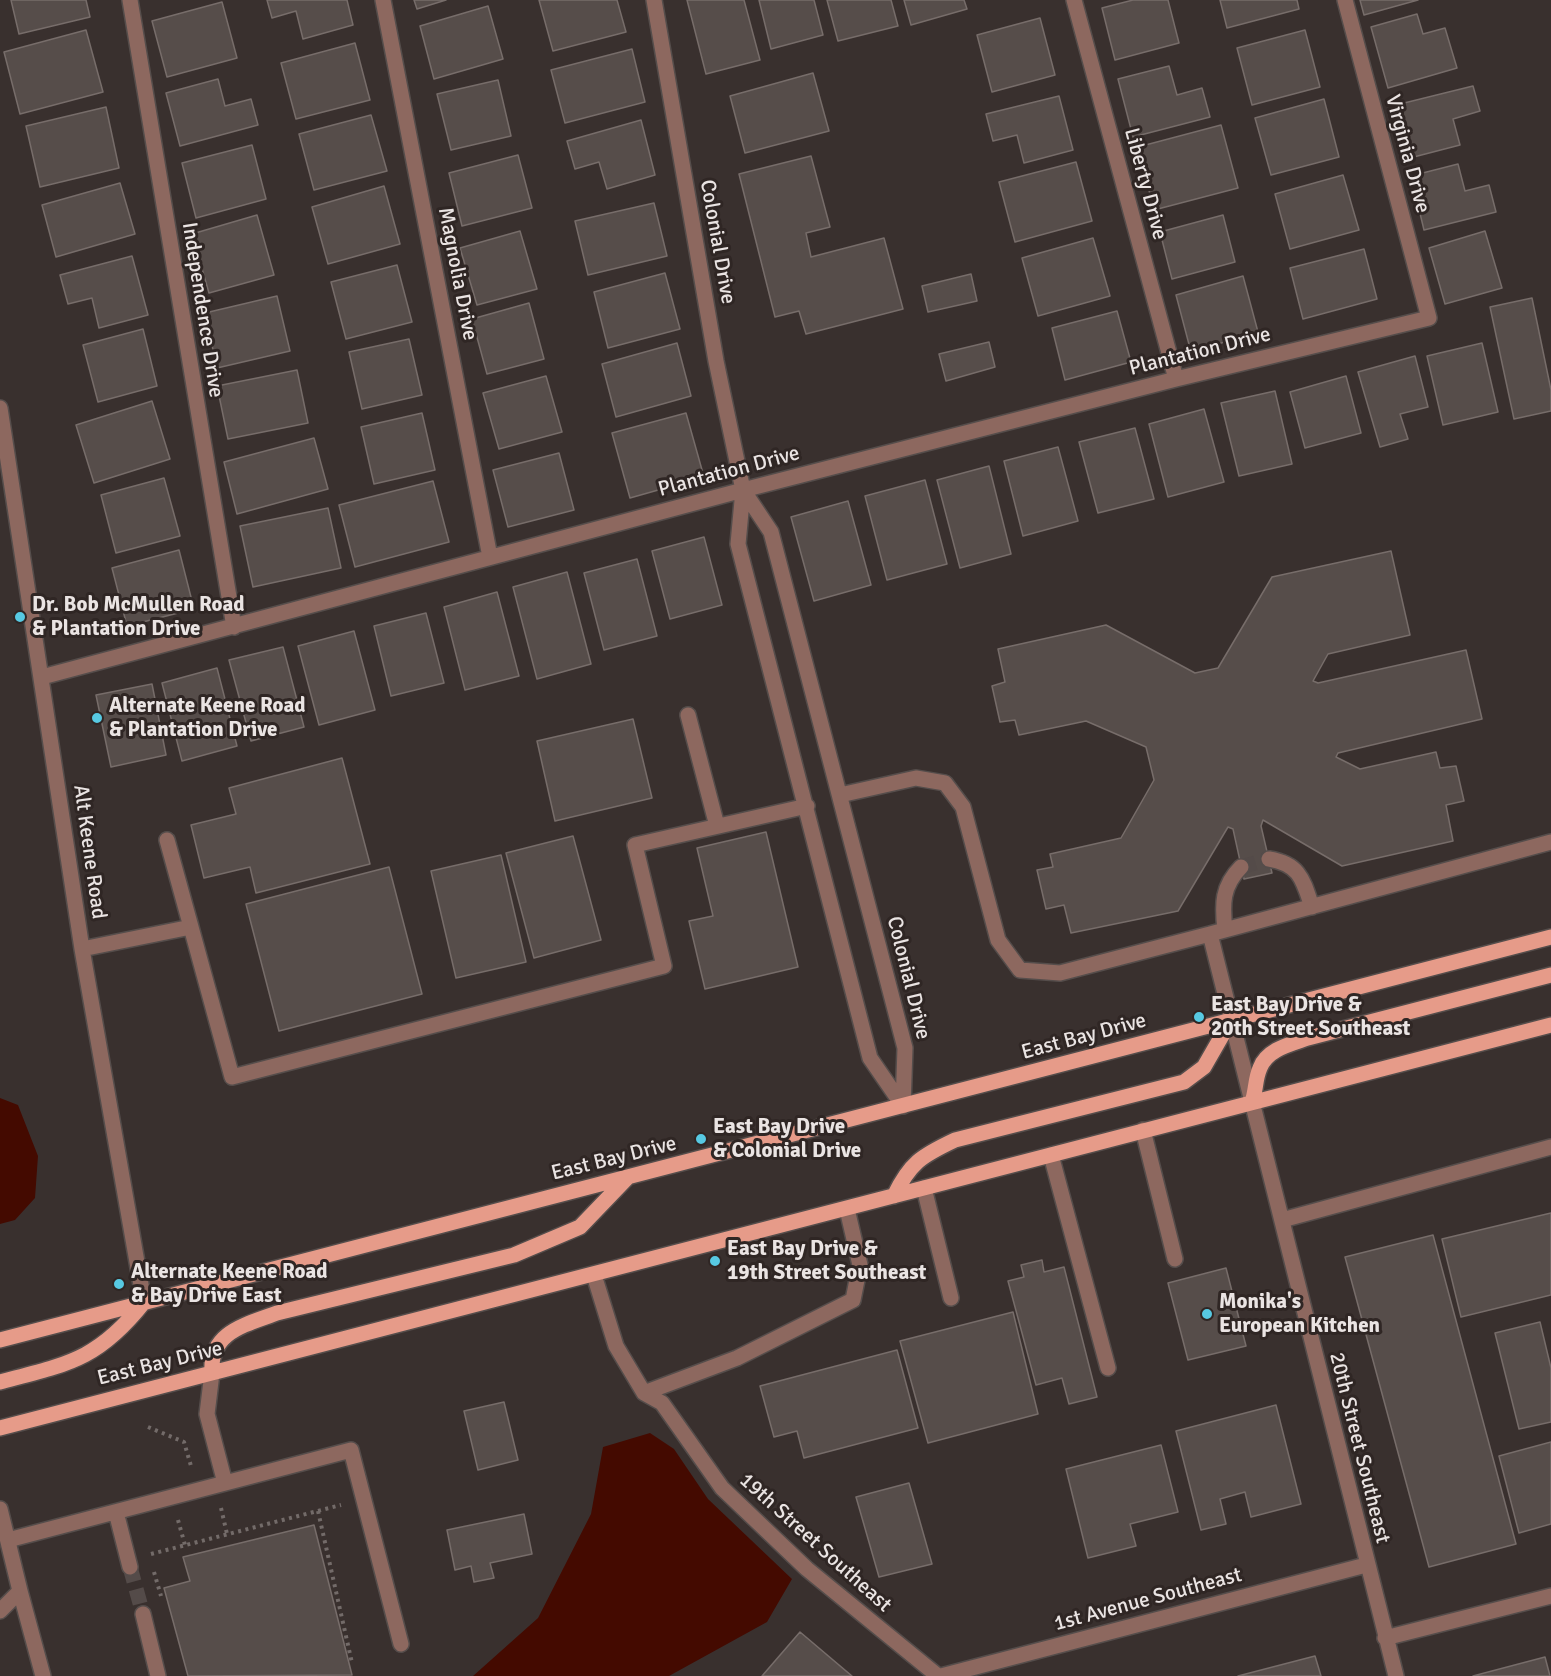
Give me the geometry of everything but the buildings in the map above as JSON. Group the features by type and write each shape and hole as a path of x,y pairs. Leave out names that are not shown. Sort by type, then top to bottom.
{"main road":[{"name":"East Bay Drive","path":"0,1340 1551,937"},
{"path":"1252,1102 1260,1067 1274,1051 1308,1038 1551,975"},
{"path":"894,1196 905,1172 936,1149 955,1140 1184,1082 1203,1067 1232,1020"},
{"name":"East Bay Drive","path":"0,1428 1551,1025"},
{"path":"212,1373 211,1356 216,1346 227,1335 247,1324 277,1313 514,1255 541,1245 580,1227 628,1177"},
{"path":"0,1382 81,1359 98,1349 129,1321 144,1302"}],"street":[{"name":"Independence Drive","path":"130,0 234,627"},
{"name":"Magnolia Drive","path":"383,0 490,557"},
{"name":"Colonial Drive","path":"654,0 716,361 742,490 738,544 870,1058 903,1106"},
{"name":"Liberty Drive","path":"1074,0 1176,379"},
{"name":"Virginia Drive","path":"1345,0 1429,318"},
{"name":"Plantation Drive","path":"42,677 742,490 1176,379 1429,318"},
{"name":"Alt Keene Road","path":"0,408 4,457 42,677 82,948 144,1302"},
{"name":"Colonial Drive","path":"742,490 771,531 906,1048 903,1106"},
{"path":"688,715 717,826"},
{"path":"840,795 916,778 945,783 963,807 998,940 1020,970 1060,974 1551,842"},
{"path":"168,840 232,1077 664,966 635,845 807,806"},
{"path":"1269,859 1285,862 1296,870 1303,881 1312,906"},
{"name":"20th Street Southeast","path":"1241,867 1230,878 1224,891 1217,932 1232,1020 1366,1564 1396,1676"},
{"path":"82,948 191,927"},
{"path":"1143,1130 1175,1259"},
{"path":"1282,1220 1551,1147"},
{"path":"1051,1155 1108,1368"},
{"path":"924,1188 951,1298"},
{"path":"644,1393 737,1358 853,1300 860,1265 847,1209"},
{"name":"19th Street Southeast","path":"594,1275 616,1346 644,1393 662,1403 722,1488 807,1569 939,1676"},
{"path":"212,1373 207,1414 225,1483"},
{"path":"8,1540 351,1450 401,1644"},
{"path":"0,1509 43,1676"},
{"path":"116,1512 130,1567"},
{"name":"1st Avenue Southeast","path":"939,1676 1366,1564"},
{"path":"0,1611 20,1591"},
{"path":"1385,1638 1551,1596"},
{"path":"142,1614 158,1676"}],"path":[{"path":"148,1427 184,1442 193,1473"},
{"path":"161,1600 149,1554 348,1503"},
{"path":"220,1505 227,1534"},
{"path":"318,1511 352,1663"},
{"path":"177,1515 185,1545"}],"shaded area":[{"path":"0,1098 18,1105 38,1156 35,1198 15,1220 0,1224"},
{"path":"650,1433 674,1449 708,1499 792,1579 767,1622 669,1676 473,1676 538,1618 591,1514 603,1447"}],"tunnel":[{"path":"1241,867 1269,859"},
{"path":"130,1567 143,1614"}],"place":[{"name":"Dr. Bob McMullen Road & Plantation Drive","path":"20,617"},
{"name":"Alternate Keene Road & Plantation Drive","path":"97,718"},
{"name":"East Bay Drive & 20th Street Southeast","path":"1199,1017"},
{"name":"East Bay Drive & Colonial Drive","path":"701,1139"},
{"name":"East Bay Drive & 19th Street Southeast","path":"715,1261"},
{"name":"Alternate Keene Road & Bay Drive East","path":"119,1284"},
{"name":"Monika's European Kitchen","path":"1207,1314"}]}
